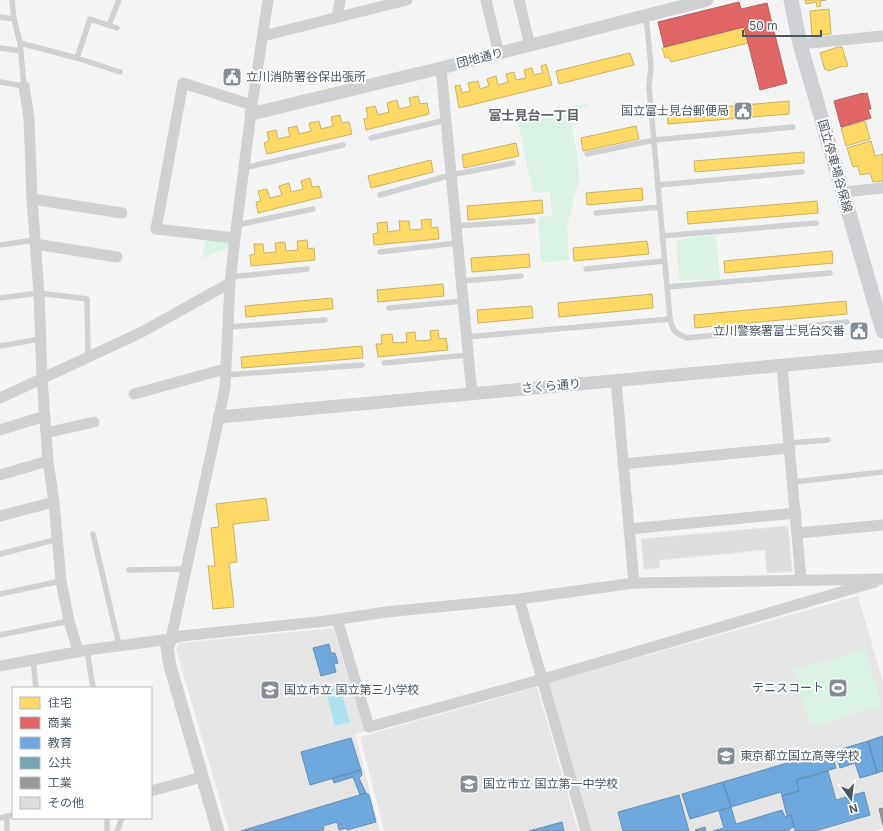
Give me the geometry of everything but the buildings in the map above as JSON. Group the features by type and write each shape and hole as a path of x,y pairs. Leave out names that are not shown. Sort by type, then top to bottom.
{"main road":[{"name":"国立停車場谷保線","path":"791,0 800,44 883,331"}],"street":[{"path":"218,831 170,666 167,648 171,639 187,569 225,387 235,238 268,0"},
{"path":"337,18 340,0"},
{"path":"263,36 408,0"},
{"path":"486,0 499,54"},
{"path":"519,0 530,46"},
{"name":"団地通り","path":"252,110 499,54 646,16 692,2 707,0"},
{"path":"800,44 883,36"},
{"path":"441,68 472,394"},
{"path":"235,238 156,229 183,83 252,110"},
{"path":"24,86 29,118 32,199 39,293 42,378 48,461 54,502 61,581 69,621 83,651"},
{"path":"843,192 883,188"},
{"path":"32,199 122,213"},
{"path":"35,242 117,257"},
{"path":"0,398 140,333 231,280"},
{"name":"さくら通り","path":"219,417 883,356"},
{"path":"782,366 801,580"},
{"path":"134,394 225,372"},
{"path":"616,380 634,583"},
{"path":"0,430 45,416"},
{"path":"46,433 94,422"},
{"path":"623,464 789,445"},
{"path":"0,476 48,461"},
{"path":"0,516 54,502"},
{"path":"629,529 796,513"},
{"path":"798,533 883,524"},
{"path":"0,666 119,645 171,639 181,636 337,619 386,612 519,599 634,583 883,579"},
{"path":"337,619 369,727 542,679 883,579"},
{"path":"519,599 586,831"},
{"path":"152,791 202,777"}],"lane":[{"path":"0,82 24,86 20,43 14,19 12,0"},
{"path":"109,25 119,0"},
{"path":"646,16 651,66 648,82 664,261 670,319 676,334 686,338 847,322"},
{"path":"0,17 14,19"},
{"path":"77,58 90,19 117,28"},
{"path":"20,43 77,58 120,72"},
{"path":"0,48 21,51"},
{"path":"371,138 446,120"},
{"path":"587,154 654,140 793,127"},
{"path":"244,168 342,145"},
{"path":"380,195 451,175 514,163"},
{"path":"658,185 802,172"},
{"path":"596,213 660,207"},
{"path":"237,225 313,209"},
{"path":"456,226 533,221"},
{"path":"662,236 816,223"},
{"path":"0,245 35,242"},
{"path":"380,252 457,243"},
{"path":"586,269 664,261"},
{"path":"231,280 307,269"},
{"path":"667,287 830,273"},
{"path":"461,280 521,276"},
{"path":"0,298 39,293 87,299 88,357"},
{"path":"389,308 463,301"},
{"path":"466,337 670,319"},
{"path":"228,327 325,320"},
{"path":"0,346 40,339"},
{"path":"384,363 468,354"},
{"path":"225,372 362,365"},
{"path":"789,445 828,440"},
{"path":"793,482 883,472"},
{"path":"93,534 119,645"},
{"path":"0,554 58,539"},
{"path":"129,570 187,569"},
{"path":"0,594 61,581"},
{"path":"0,635 69,621"},
{"path":"83,651 92,687"},
{"path":"33,660 36,687"},
{"path":"0,818 10,816 8,831"},
{"path":"107,819 107,831"},
{"path":"117,831 122,819"}],"shaded area":[{"name":"東京都立国立高等学校","path":"858,596 883,682 883,828 874,831 592,831 548,683"},
{"name":"国立市立 国立第三小学校","path":"333,628 365,731 355,734 380,831 229,831 176,649 180,643"},
{"name":"国立市立 国立第一中学校","path":"537,687 578,831 384,831 360,737"}],"green space":[{"path":"589,103 577,112 572,126 577,154 579,179 567,225 569,260 541,263 538,217 552,216 550,192 533,193 517,119"},
{"path":"716,235 720,279 680,281 676,241"},
{"path":"206,238 228,240 232,246 202,258"},
{"name":"テニスコート","path":"865,649 882,706 811,727 794,670"}],"water":[{"path":"339,684 350,722 335,726 325,688"}],"place":[{"name":"立川消防署谷保出張所","path":"232,77"},
{"name":"国立富士見台郵便局","path":"743,111"},
{"name":"立川警察署富士見台交番","path":"859,331"},
{"name":"テニスコート","path":"838,688"},
{"name":"国立市立 国立第三小学校","path":"270,690"},
{"name":"東京都立国立高等学校","path":"726,756"},
{"name":"国立市立 国立第一中学校","path":"469,784"}],"district":[{"name":"富士見台一丁目","path":"534,115"}]}
